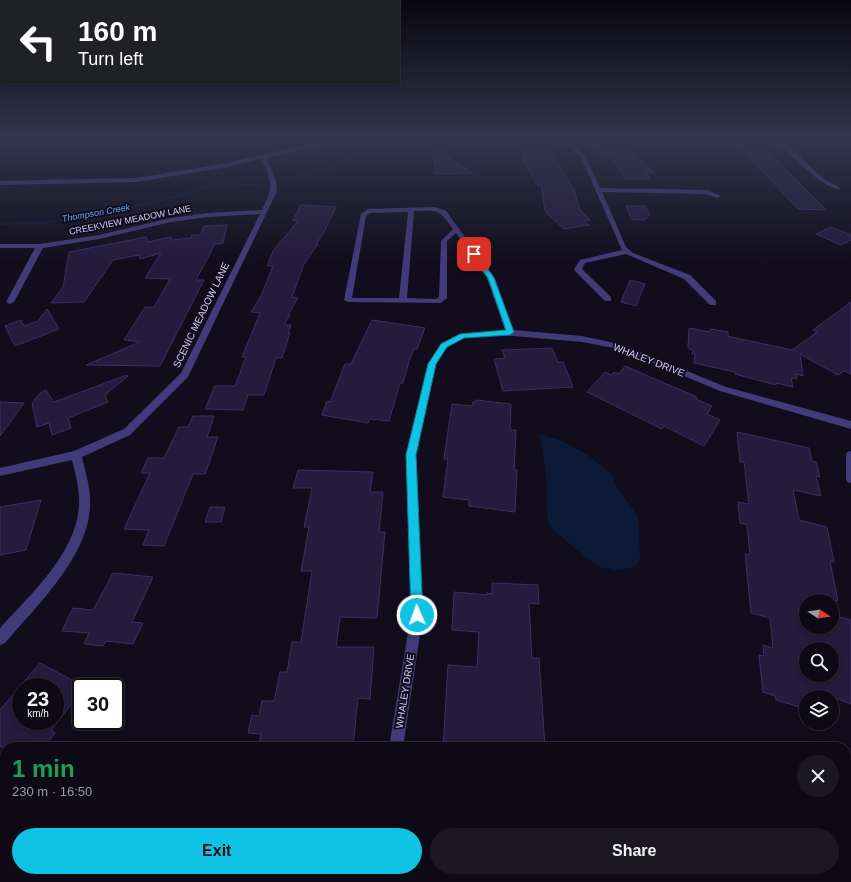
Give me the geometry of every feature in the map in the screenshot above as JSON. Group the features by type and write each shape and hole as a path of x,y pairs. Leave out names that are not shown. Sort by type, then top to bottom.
{"street":[{"path":"0,183 142,179"},
{"name":"SCENIC MEADOW LANE","path":"0,472 76,455 127,432 185,375 274,191 272,179"},
{"path":"593,179 623,248 687,277 712,303"},
{"path":"821,179 837,188"},
{"path":"598,190 707,192 716,196"},
{"path":"456,229 444,241 443,298 438,301 348,300 363,215 368,211 435,209 444,212 491,278 510,332"},
{"path":"403,300 411,210"},
{"name":"CREEKVIEW MEADOW LANE","path":"0,246 40,246 99,237 171,220 208,215 264,212"},
{"path":"10,302 40,246"},
{"path":"608,299 578,269 582,261 628,251"},
{"name":"WHALEY DRIVE","path":"397,742 417,615 411,455 432,364 444,345 463,336 510,332 582,339 621,347 723,389 851,426"},
{"path":"851,454 851,479"},
{"path":"0,638 56,574 81,531 85,500 76,455"}],"water":[{"path":"540,434 562,441 588,455 611,474 616,486 634,510 639,521 640,560 635,567 615,571 600,567 584,556 551,528 547,516 547,484"}],"building":[{"path":"534,179 567,179 574,190 580,210 590,220 584,221 589,225 564,229 545,211 541,185 538,186"},
{"path":"770,179 795,179 826,210 798,209"},
{"path":"301,205 336,207 324,232 316,244 318,244 304,264 292,297 298,298 284,325 291,325 282,358 276,358 264,395 248,395 243,410 205,409 215,386 235,386 246,357 242,357 260,313 251,312 261,296 273,266 267,266 273,251 298,221 293,220"},
{"path":"626,206 645,206 650,215 644,220 631,219"},
{"path":"227,225 223,243 215,244 196,280 204,280 160,366 86,365 140,342 124,340 145,307 154,307 170,279 145,278 161,253 140,259 139,255 113,260 84,302 51,303 63,287 69,252 146,237 148,242 171,237 172,240 191,238 192,235 201,235 204,226"},
{"path":"831,227 851,235 851,240 841,245 816,234"},
{"path":"630,280 645,284 636,306 621,302"},
{"path":"851,302 851,374 844,371 838,375 800,354 803,376 796,374 797,379 791,378 793,387 776,383 776,385 735,374 735,372 694,363 695,354 692,354 693,350 689,349 688,347 689,328 710,332 710,329 728,332 728,336 792,350 817,332 813,330"},
{"path":"47,309 59,329 15,346 5,326 21,320 24,326 38,321"},
{"path":"372,320 425,328 417,349 414,349 410,358 403,383 400,383 389,421 370,419 368,423 322,415 327,401 330,402 345,364 351,364"},
{"path":"552,348 558,362 563,362 573,387 503,391 494,359 505,358 502,350"},
{"path":"625,366 697,397 696,399 712,406 707,414 720,420 704,446 664,426 662,429 587,392 605,372 611,375 614,372 619,374"},
{"path":"127,375 128,376 105,395 108,402 68,418 71,428 52,435 49,423 37,427 32,403 39,394 46,390 54,402"},
{"path":"476,400 511,404 510,430 516,430 514,470 517,470 515,512 469,506 469,500 443,497 448,459 444,459 452,404 472,406 473,402 476,402"},
{"path":"0,402 24,403 0,436"},
{"path":"193,416 214,416 207,437 218,437 205,474 193,474 164,546 143,545 149,530 124,529 150,473 141,473 148,458 164,458 179,427 188,427"},
{"path":"737,432 809,448 812,461 816,462 820,477 816,476 821,496 793,490 799,520 827,527 834,562 830,561 837,594 799,594 799,634 839,634 839,617 851,620 851,704 839,700 839,690 799,690 799,707 776,700 775,696 763,692 759,655 764,656 763,645 773,648 770,618 751,613 745,554 750,555 747,525 740,523 738,502 749,504 744,462 740,462"},
{"path":"298,470 373,472 370,492 383,492 379,532 385,532 377,618 340,617 336,647 374,647 370,699 358,698 354,742 259,742 261,734 248,733 252,715 259,716 262,701 274,701 280,672 287,672 292,642 301,642 312,571 301,571 309,527 304,527 312,488 293,488"},
{"path":"41,500 26,550 0,555 0,507"},
{"path":"210,507 225,507 221,522 205,522"},
{"path":"113,573 153,577 132,622 143,623 133,644 106,641 103,646 84,644 89,633 62,631 73,608 93,610"},
{"path":"492,583 538,585 539,604 529,603 532,658 539,658 545,742 443,742 448,665 477,667 479,632 452,630 454,592 487,595 487,593 492,594"},
{"path":"40,663 72,680 72,703 64,714 64,678 27,678"},
{"path":"12,696 12,730 51,730 55,733 48,742 0,742 0,710"}],"waterway":[{"name":"Thompson Creek","path":"0,224 42,223 99,214 172,198 214,184 261,185"}],"route":[{"path":"417,615 411,455 432,364 444,345 463,336 510,332 491,278 474,254"}]}
